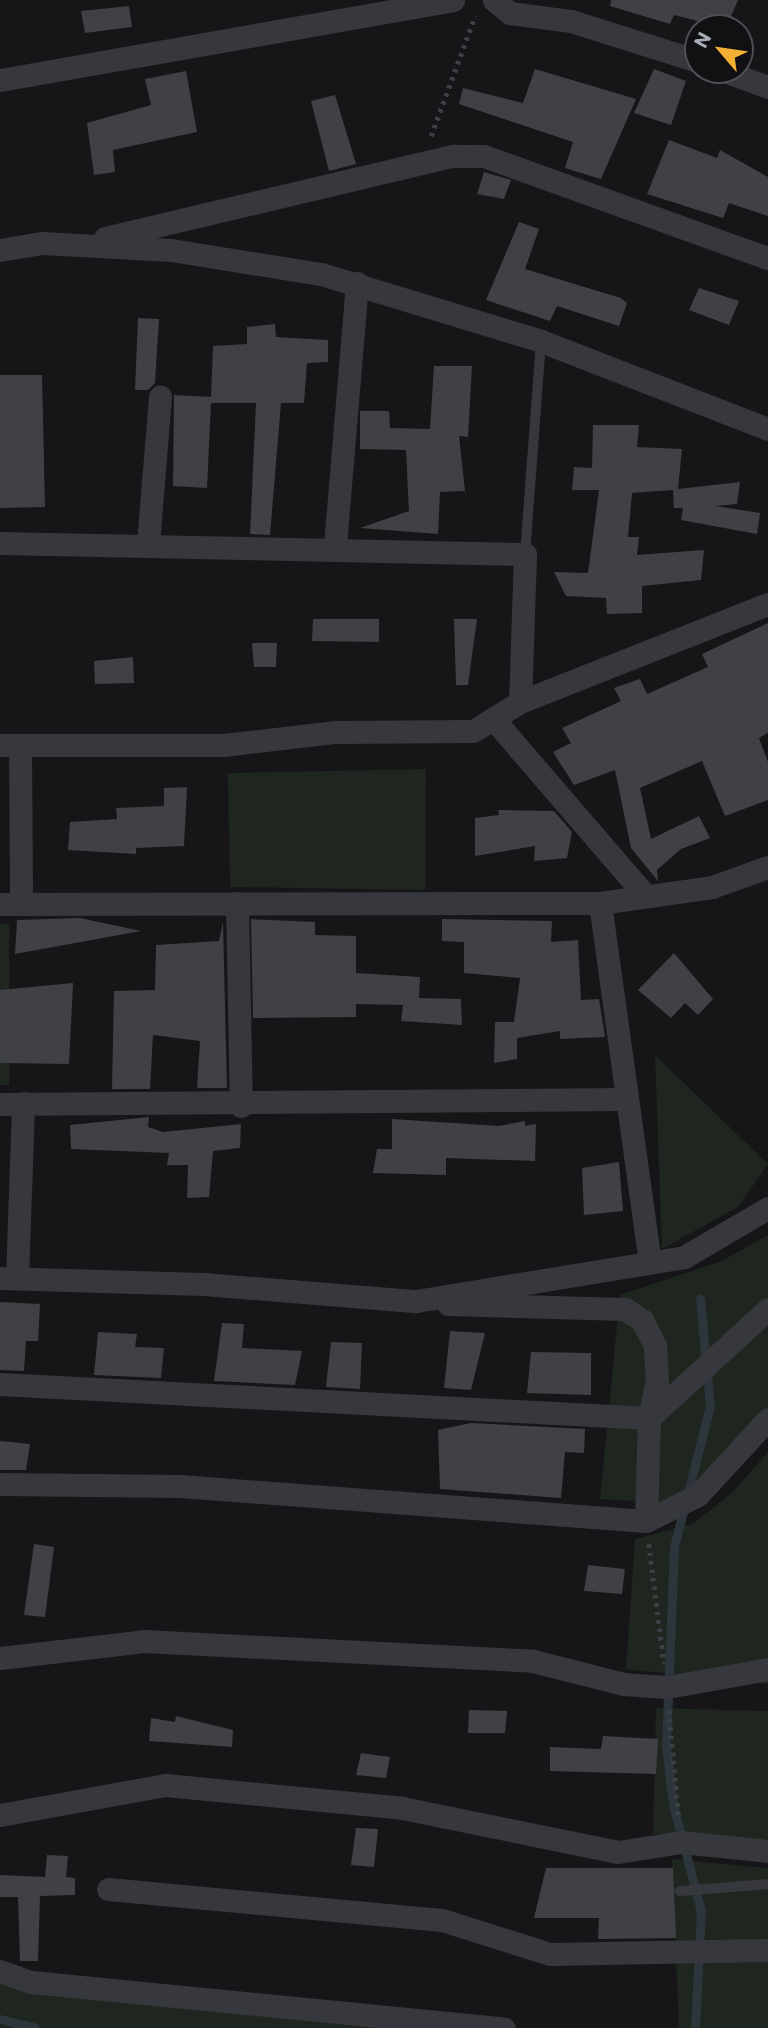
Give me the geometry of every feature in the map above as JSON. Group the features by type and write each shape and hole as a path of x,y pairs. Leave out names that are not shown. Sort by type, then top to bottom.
{"street":[{"path":"0,80 453,0"},
{"path":"485,6 510,13 571,21 684,57"},
{"path":"0,250 75,244 420,166 484,156 768,258"},
{"path":"75,244 225,256 357,283 541,341 768,429"},
{"path":"335,545 357,283"},
{"path":"148,543 160,396"},
{"path":"0,543 335,545 525,554 520,702"},
{"path":"768,604 520,702 496,722 439,734 336,732 223,745 10,745 10,903 600,903 712,887 768,867"},
{"path":"496,722 645,895"},
{"path":"237,903 241,1106"},
{"path":"600,903 650,1263"},
{"path":"0,1104 241,1106 626,1099"},
{"path":"23,1103 9,1278 416,1301 625,1309 642,1320 655,1345 657,1380 649,1418 646,1521"},
{"path":"416,1301 684,1257 768,1208"},
{"path":"0,1384 649,1418 768,1309"},
{"path":"0,1484 180,1486 646,1521 698,1494 768,1419"},
{"path":"0,1658 144,1642 533,1661 623,1684 667,1687 768,1669"},
{"path":"0,1815 165,1785 402,1808 618,1852 681,1842 768,1851"},
{"path":"108,1889 442,1920 550,1954 768,1950"},
{"path":"0,1971 31,1982 505,2028"}],"lane":[{"path":"525,554 541,341"},
{"path":"680,1891 768,1884"}],"path":[{"path":"420,166 485,6"}],"shaded area":[{"path":"426,769 425,890 230,887 228,773"},
{"path":"0,924 9,924 9,1085 0,1085"},
{"path":"655,1055 768,1164 738,1207 662,1249"},
{"path":"768,1235 768,1411 705,1483 667,1503 600,1499 620,1295 722,1261"},
{"path":"768,1452 768,1684 626,1669 635,1539 692,1524 733,1492"},
{"path":"656,1708 768,1711 768,1844 653,1834"},
{"path":"672,1859 768,1868 768,2028 679,2028"},
{"path":"0,1982 436,2028 0,2028"}],"building":[{"path":"611,0 738,0 732,14 684,14 684,18 674,15 670,24 610,6"},
{"path":"129,6 132,27 85,33 81,11"},
{"path":"535,69 636,99 601,179 565,168 573,142 459,104 463,88 523,103"},
{"path":"654,69 684,80 671,125 634,113"},
{"path":"186,71 197,132 113,150 115,172 94,175 87,123 151,105 145,79"},
{"path":"335,95 356,164 329,171 311,101"},
{"path":"669,140 717,158 720,150 768,177 768,216 729,203 723,218 647,194"},
{"path":"484,172 511,180 504,199 477,194"},
{"path":"519,222 539,229 525,269 621,298 627,303 619,326 557,306 550,321 486,300"},
{"path":"699,288 739,301 729,325 689,310"},
{"path":"138,318 159,319 155,383 148,390 135,390"},
{"path":"275,324 276,337 328,340 328,362 307,363 304,403 281,403 270,535 250,534 256,403 211,403 207,488 173,486 174,395 211,397 213,346 247,344 247,327"},
{"path":"434,366 472,366 468,437 459,436 465,491 440,492 438,534 360,528 409,511 406,450 360,449 360,411 389,411 390,428 430,429"},
{"path":"0,375 42,375 45,507 0,508"},
{"path":"593,425 639,425 637,447 682,449 678,489 740,482 737,504 715,506 760,513 757,534 681,520 683,508 674,508 673,490 632,493 628,537 639,537 637,555 704,550 701,580 642,586 642,613 607,614 606,598 566,596 554,572 588,573 599,490 572,490 574,467 592,468"},
{"path":"313,619 379,619 379,642 312,641"},
{"path":"454,619 477,619 468,685 456,685"},
{"path":"768,623 768,733 759,738 768,762 768,800 725,816 702,761 640,788 651,839 699,816 710,838 681,849 657,870 658,881 631,848 615,770 574,785 553,752 571,743 562,728 621,701 614,688 640,679 647,694 708,667 702,654"},
{"path":"252,643 277,643 276,667 254,667"},
{"path":"133,657 134,683 95,684 94,661"},
{"path":"187,787 184,846 136,848 136,854 68,850 70,822 117,819 116,808 164,806 164,788"},
{"path":"498,810 554,811 572,832 567,858 534,861 535,846 475,856 475,818 499,815"},
{"path":"80,918 141,931 15,954 17,920"},
{"path":"251,919 315,922 315,935 356,936 356,973 420,977 419,998 461,999 462,1025 401,1021 403,1005 356,1004 356,1017 253,1018"},
{"path":"442,919 552,921 551,942 578,940 581,1000 599,999 605,1037 560,1039 560,1031 517,1038 517,1059 494,1063 495,1022 514,1022 520,978 464,973 464,942 442,941"},
{"path":"223,922 227,1088 197,1088 200,1041 153,1035 150,1089 112,1089 114,991 155,990 156,945 219,941"},
{"path":"674,953 713,999 698,1015 685,1003 671,1018 638,990"},
{"path":"73,983 69,1064 0,1063 0,990"},
{"path":"149,1117 148,1127 163,1132 241,1124 240,1148 213,1151 209,1197 187,1198 188,1165 167,1165 169,1153 71,1149 70,1125"},
{"path":"392,1119 499,1126 525,1121 525,1126 536,1124 535,1161 446,1158 446,1175 373,1173 377,1149 392,1149"},
{"path":"619,1162 623,1211 584,1215 582,1168"},
{"path":"0,1302 40,1304 38,1341 26,1341 24,1371 0,1370"},
{"path":"222,1323 244,1324 242,1348 302,1351 295,1385 214,1381"},
{"path":"450,1331 485,1333 471,1390 444,1388"},
{"path":"98,1332 137,1334 135,1347 164,1348 161,1378 94,1375"},
{"path":"331,1342 362,1343 360,1389 326,1387"},
{"path":"531,1352 591,1353 591,1395 527,1393"},
{"path":"471,1423 585,1429 584,1453 565,1452 561,1498 440,1489 438,1430"},
{"path":"0,1441 30,1444 26,1470 0,1470"},
{"path":"34,1544 54,1547 45,1617 24,1615"},
{"path":"588,1565 625,1569 622,1594 584,1591"},
{"path":"469,1710 507,1711 505,1733 468,1733"},
{"path":"176,1716 233,1730 232,1747 149,1741 151,1718 175,1722"},
{"path":"603,1736 658,1739 656,1774 550,1771 550,1747 601,1749"},
{"path":"361,1753 390,1757 386,1778 356,1775"},
{"path":"356,1828 378,1829 374,1867 351,1865"},
{"path":"47,1855 68,1856 66,1877 75,1878 75,1895 40,1896 38,1961 20,1961 18,1897 0,1897 0,1875 45,1877"},
{"path":"546,1868 673,1868 676,1938 598,1939 599,1918 534,1918"}],"waterway":[{"path":"695,2028 701,1911 673,1804 666,1746 674,1547 710,1406 700,1298"},
{"path":"0,2019 35,2028"}]}
